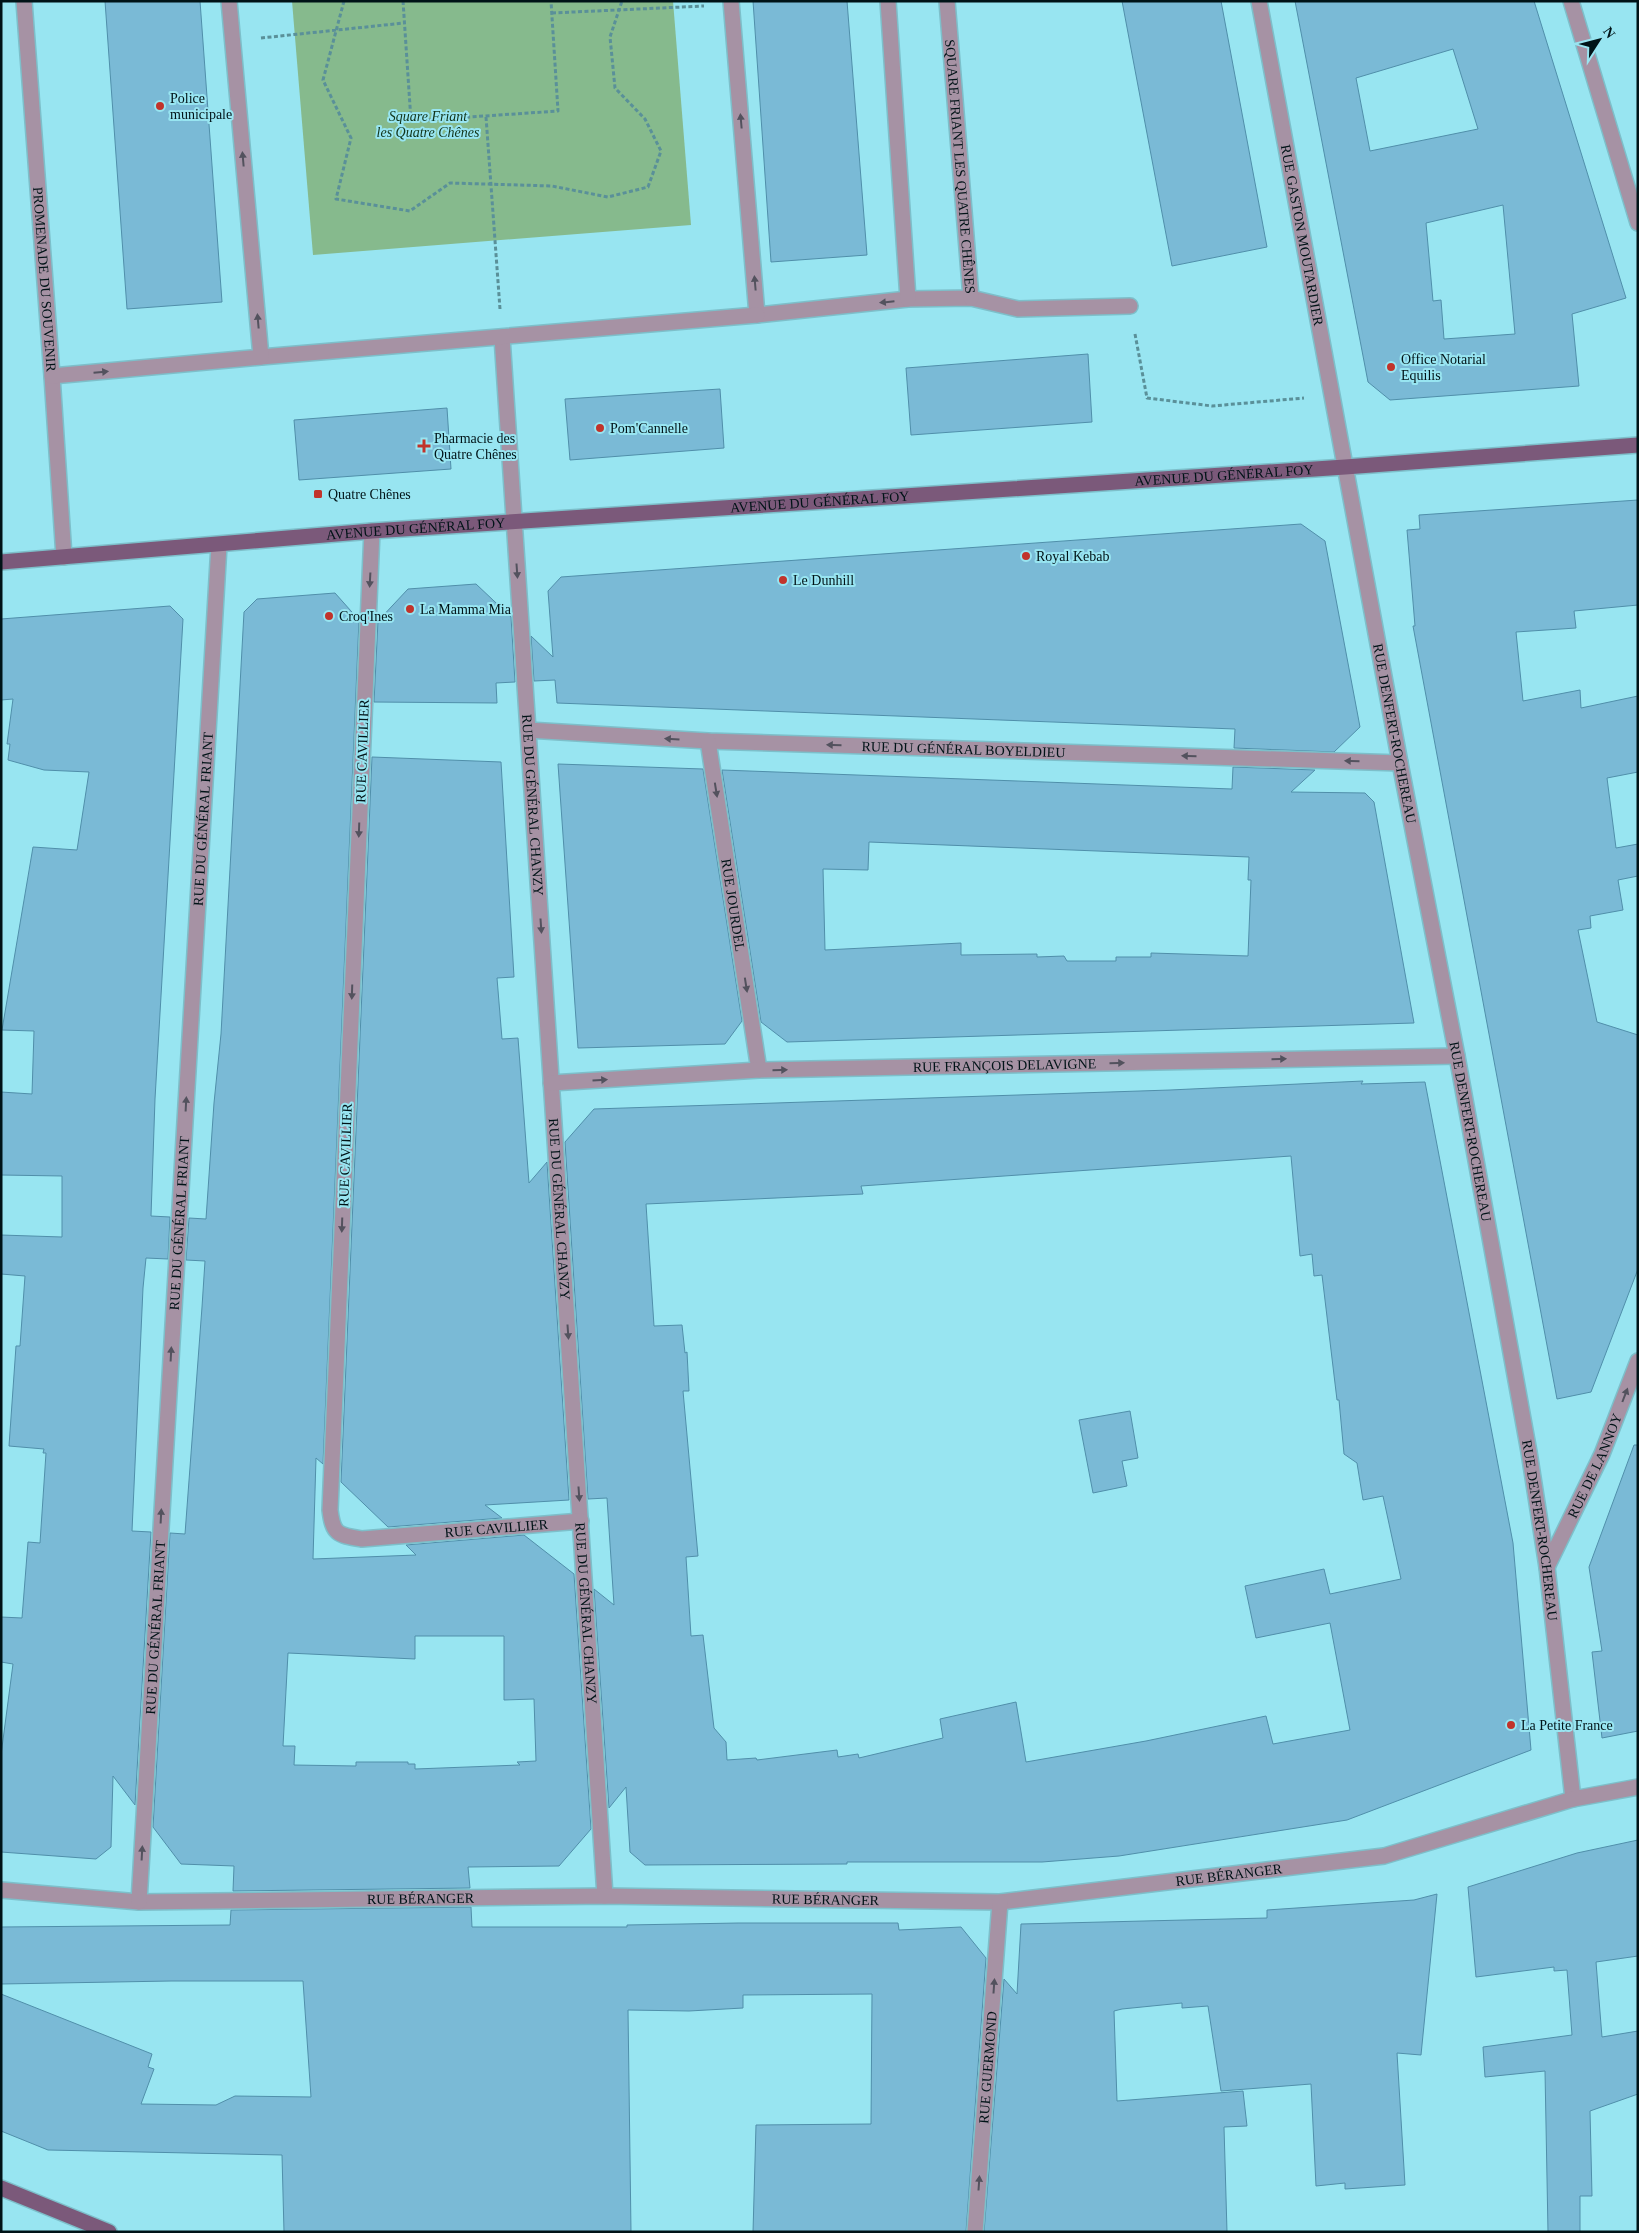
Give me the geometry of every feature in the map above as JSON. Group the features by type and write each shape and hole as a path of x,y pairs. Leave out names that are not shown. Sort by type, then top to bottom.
{"main road":[{"name":"AVENUE DU GÉNÉRAL FOY","path":"1,562 372,532 1345,467 1638,445"},
{"path":"1,2188 109,2232"}],"street":[{"name":"PROMENADE DU SOUVENIR","path":"24,1 64,557"},
{"path":"229,1 261,358"},
{"path":"888,1 908,299"},
{"name":"SQUARE FRIANT LES QUATRE CHÊNES","path":"52,376 757,315 908,299 971,298 947,1"},
{"name":"RUE GASTON MOUTARDIER","path":"1259,1 1345,467"},
{"path":"1571,1 1638,223"},
{"path":"731,3 757,315"},
{"path":"971,298 1018,309 1130,306"},
{"path":"502,337 514,523"},
{"name":"RUE DENFERT-ROCHEREAU","path":"1345,467 1457,1056 1529,1452 1547,1567 1573,1799"},
{"name":"RUE DU GÉNÉRAL CHANZY","path":"514,523 605,1896"},
{"name":"RUE CAVILLIER","path":"372,532 331,1490 332,1526 343,1536 362,1539 580,1521"},
{"name":"RUE DU GÉNÉRAL FRIANT","path":"139,1902 219,545"},
{"name":"RUE DU GÉNÉRAL BOYELDIEU","path":"528,730 708,742 1400,763"},
{"name":"RUE JOURDEL","path":"708,742 759,1070"},
{"name":"RUE FRANÇOIS DELAVIGNE","path":"551,1083 759,1070 1457,1056"},
{"name":"RUE DE LANNOY","path":"1547,1567 1602,1454 1638,1361"},
{"name":"RUE BÉRANGER","path":"1,1890 139,1902 605,1896 1000,1902 1384,1856 1573,1799 1638,1787"},
{"name":"RUE GUERMOND","path":"975,2232 1000,1902"}],"path":[{"path":"344,1 323,80 351,138 336,199 410,211 450,183 552,186 608,197 648,187 661,151 645,118 615,88 610,37 622,1"},
{"path":"403,1 411,121 558,111 551,1"},
{"path":"552,13 731,3"},
{"path":"232,41 404,24"},
{"path":"486,117 502,337"},
{"path":"1130,306 1147,398 1212,406 1332,396"}],"green space":[{"name":"Square Friant les Quatre Chênes","path":"292,1 673,1 691,225 313,255"}],"building":[{"name":"Police municipale","path":"105,1 200,1 222,302 127,309"},
{"path":"753,1 847,1 867,255 771,262"},
{"path":"1122,1 1221,1 1267,247 1172,266"},
{"path":"1295,1 1534,1 1626,298 1572,314 1579,386 1390,400 1368,382","holes":["1453,49 1478,129 1370,151 1356,78","1503,205 1515,334 1444,339 1441,300 1433,301 1426,223"]},
{"path":"1088,354 1092,422 911,435 906,368"},
{"path":"720,389 724,448 570,460 565,399"},
{"path":"447,408 451,469 299,480 294,420"},
{"path":"1638,500 1638,605 1574,611 1576,628 1516,632 1523,701 1580,690 1581,708 1638,696 1638,772 1607,778 1616,848 1638,844 1638,876 1618,880 1623,910 1590,916 1591,928 1578,930 1597,1022 1638,1035 1638,1269 1591,1392 1557,1399 1413,626 1415,626 1407,530 1420,529 1419,515"},
{"path":"1301,524 1325,541 1360,727 1334,752 1234,748 1235,729 557,703 555,680 534,681 531,636 553,657 548,591 561,577"},
{"path":"476,584 511,617 515,682 496,683 497,703 374,702 378,621 408,589"},
{"path":"335,593 359,620 323,1464 316,1458 313,1559 416,1555 406,1545 524,1535 574,1574 591,1829 559,1866 468,1867 470,1888 233,1891 234,1866 181,1864 153,1827 170,1533 185,1534 205,1261 186,1260 189,1218 206,1219 221,1034 244,612 257,599","holes":["415,1636 504,1636 504,1700 534,1699 536,1761 517,1762 520,1765 415,1769 415,1764 408,1764 408,1762 356,1762 356,1766 294,1765 295,1746 283,1746 288,1653 415,1659"]},
{"path":"170,606 183,619 155,1099 151,1216 170,1217 168,1259 146,1258 143,1288 132,1531 151,1532 135,1805 113,1776 111,1847 96,1859 1,1852 1,1755 13,1664 1,1662 1,1617 22,1618 28,1542 40,1543 46,1453 43,1453 44,1449 9,1446 16,1346 20,1346 25,1276 1,1274 1,1235 62,1237 62,1176 1,1175 1,1092 32,1094 34,1031 2,1030 33,847 77,850 89,772 44,770 8,760 10,744 7,744 13,699 1,700 1,619"},
{"path":"372,757 501,762 514,977 497,978 502,1039 518,1038 529,1183 547,1162 569,1500 485,1505 502,1518 388,1527 341,1482"},
{"path":"558,764 703,769 742,1021 725,1044 578,1048"},
{"path":"1233,767 1315,770 1291,792 1365,793 1374,802 1414,1023 787,1042 761,1022 722,770 1232,789","holes":["869,842 1249,857 1248,880 1251,880 1248,956 1151,953 1151,957 1116,957 1116,961 1067,961 1064,956 1037,957 1037,954 961,955 961,943 825,950 823,869 868,870"]},
{"path":"1363,1081 1361,1084 1425,1082 1513,1543 1531,1750 1347,1820 1119,1856 1042,1862 645,1865 630,1852 626,1787 609,1808 594,1589 614,1605 607,1498 588,1499 565,1142 594,1109 1170,1090","holes":["1291,1156 1300,1256 1312,1254 1314,1276 1322,1275 1337,1400 1339,1400 1344,1454 1357,1463 1363,1500 1383,1496 1401,1579 1330,1594 1324,1569 1245,1586 1256,1638 1330,1623 1350,1730 1273,1744 1266,1716 1146,1741 1026,1762 1016,1702 940,1719 943,1738 859,1758 858,1754 838,1757 837,1750 757,1760 756,1758 727,1760 726,1742 714,1728 703,1635 691,1636 686,1557 698,1556 683,1391 689,1391 687,1352 685,1353 682,1325 654,1326 646,1204 863,1194 861,1186"]},
{"path":"1130,1411 1138,1458 1122,1461 1127,1486 1093,1493 1079,1420"},
{"path":"1634,1445 1638,1445 1638,1731 1602,1738 1592,1652 1602,1651 1589,1567"},
{"path":"1638,1840 1638,1956 1596,1962 1602,2037 1638,2031 1638,2094 1590,2111 1592,2196 1580,2196 1580,2232 1548,2232 1545,2071 1485,2077 1483,2047 1572,2035 1567,1970 1554,1971 1554,1967 1476,1977 1468,1887 1577,1853"},
{"path":"1437,1894 1421,2055 1397,2053 1405,2185 1345,2189 1345,2183 1316,2186 1311,2084 1221,2091 1208,2006 1182,2008 1182,2003 1122,2009 1114,2011 1117,2101 1243,2091 1247,2126 1224,2127 1227,2232 984,2232 1004,1979 1017,1994 1021,1924 1267,1918 1267,1910 1414,1900"},
{"path":"471,1907 472,1927 627,1927 627,1925 738,1923 898,1923 899,1930 961,1927 986,1958 966,2232 753,2232 756,2125 871,2124 872,1994 743,1995 743,2008 689,2011 628,2010 631,2232 284,2232 282,2155 48,2150 1,2131 1,1994 152,2054 148,2067 154,2069 141,2104 216,2105 235,2096 311,2097 303,1981 1,1984 1,1927 230,1925 231,1910"}],"place":[{"name":"Police municipale","path":"160,106"},
{"name":"Office Notarial Equilis","path":"1391,367"},
{"name":"Pom'Cannelle","path":"600,428"},
{"name":"Pharmacie des Quatre Chênes","path":"424,446"},
{"name":"Quatre Chênes","path":"318,494"},
{"name":"Royal Kebab","path":"1026,556"},
{"name":"Le Dunhill","path":"783,580"},
{"name":"La Mamma Mia","path":"410,609"},
{"name":"Croq'Ines","path":"329,616"},
{"name":"La Petite France","path":"1511,1725"}]}
